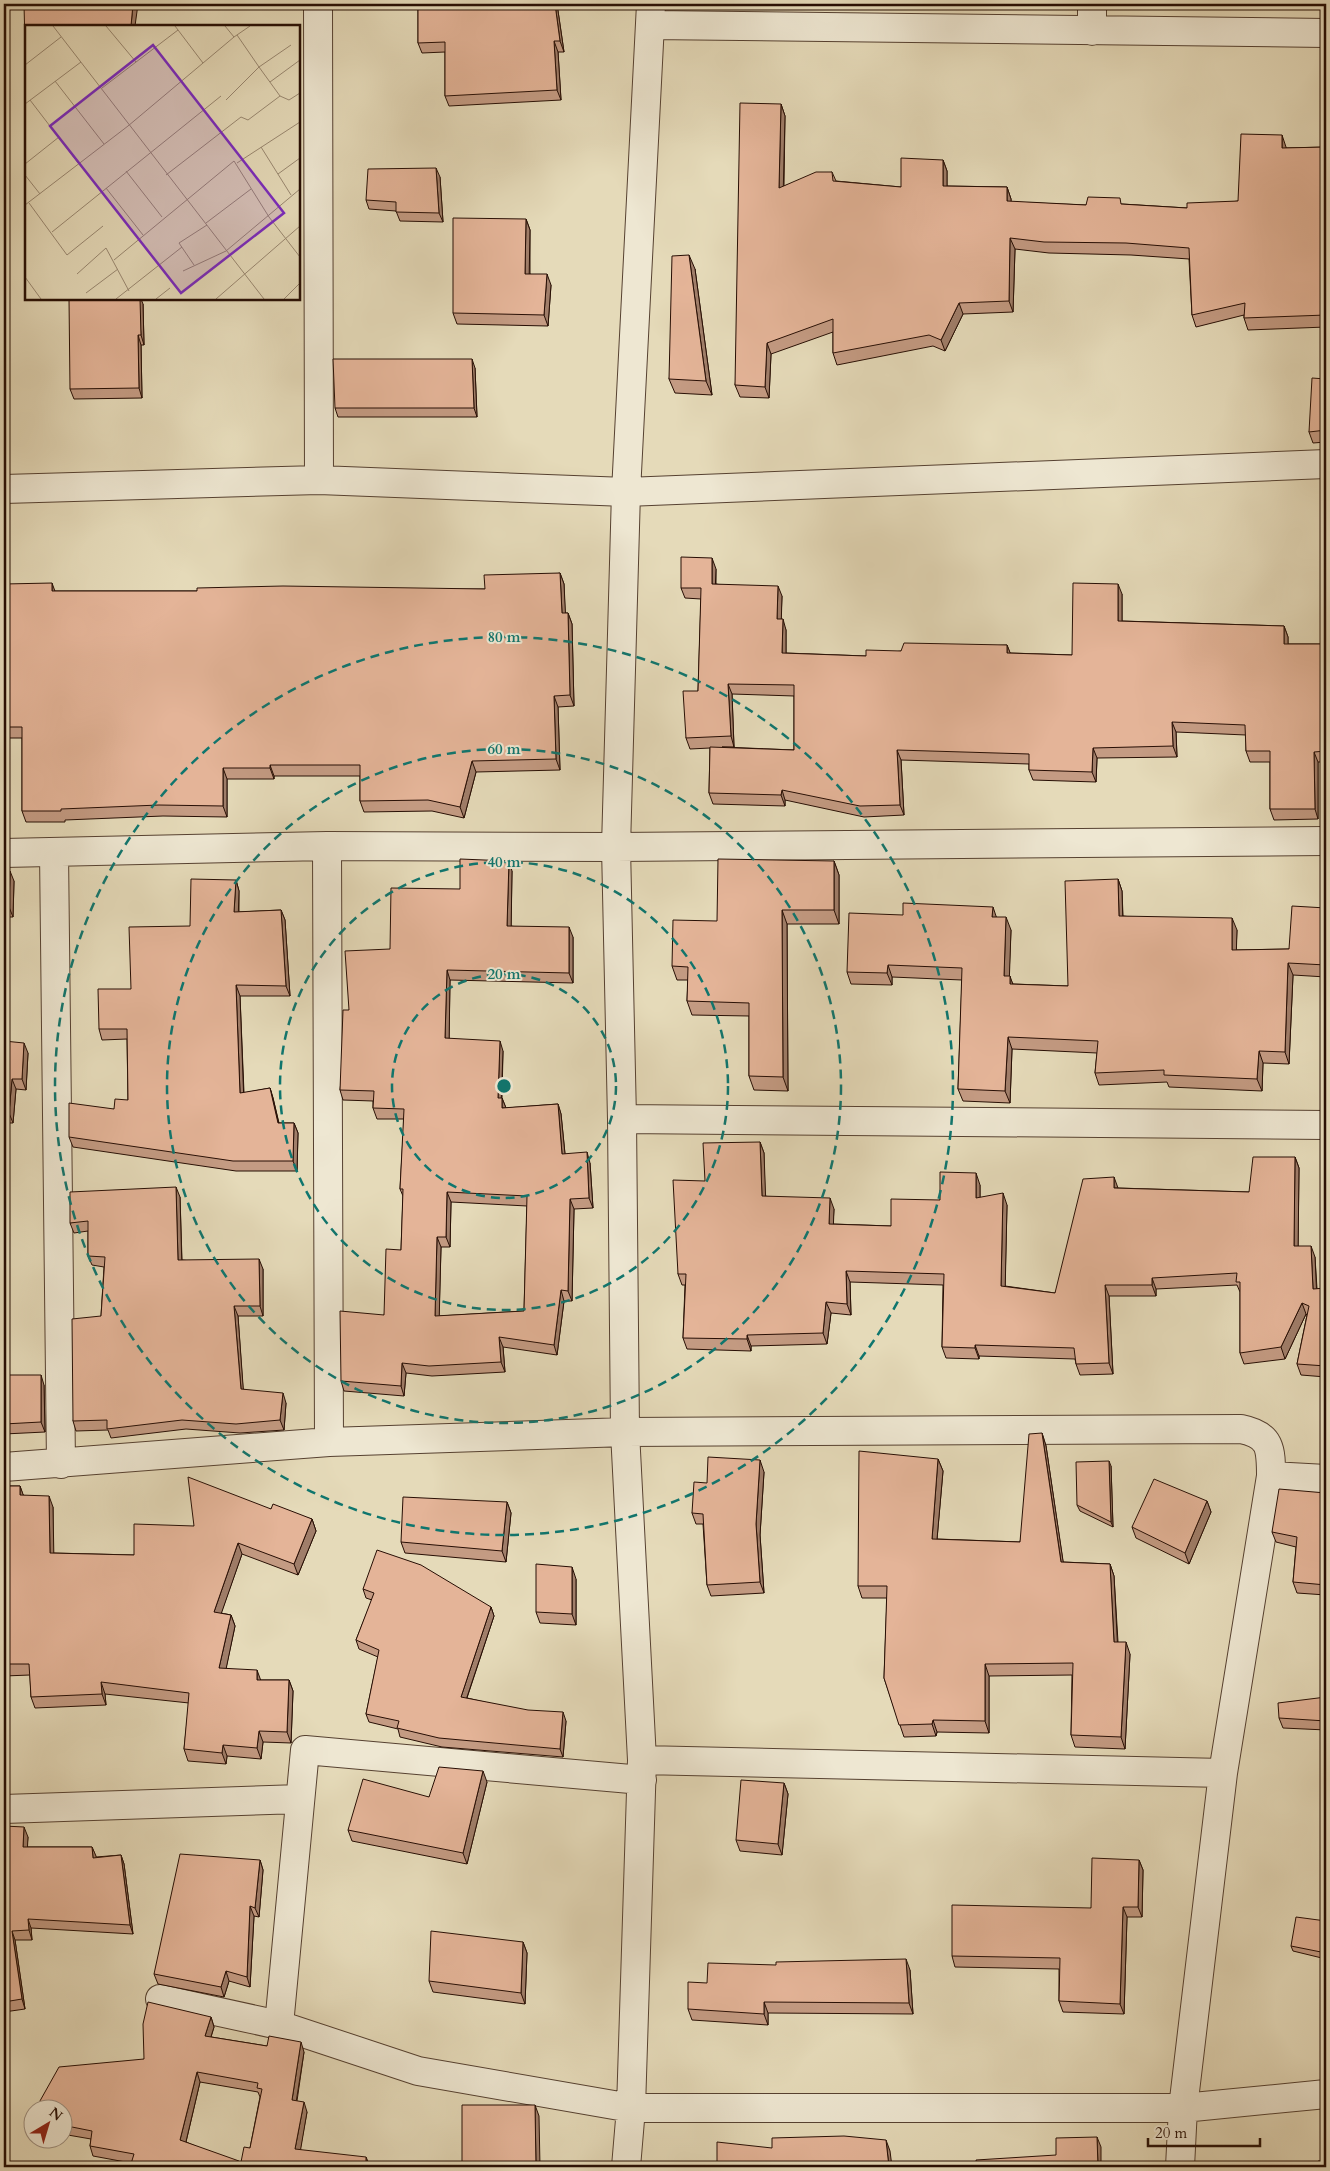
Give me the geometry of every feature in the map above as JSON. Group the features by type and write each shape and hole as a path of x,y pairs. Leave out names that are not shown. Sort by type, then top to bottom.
{"street":[{"path":"318,4 319,480"},
{"path":"1092,4 1092,31"},
{"path":"626,2167 631,2108 642,1770 624,1432 622,1119 616,847 626,492 651,15 1092,31 1326,34"},
{"path":"4,489 319,480 626,492 1326,464"},
{"path":"4,853 328,846 616,847 1326,841"},
{"path":"328,846 329,1442"},
{"path":"54,852 61,1464"},
{"path":"622,1119 1326,1126"},
{"path":"4,1467 329,1442 624,1432 1241,1429 1253,1431 1263,1438 1271,1449 1271,1476 1223,1773 1182,2108 1180,2167"},
{"path":"1271,1476 1326,1479"},
{"path":"279,2025 305,1750 642,1770 1223,1773"},
{"path":"4,1809 300,1799"},
{"path":"160,2000 279,2025 418,2071 631,2108 1182,2108 1326,2094"}],"building":[{"path":"24,4 133,4 131,25 25,25 25,46"},
{"path":"418,4 555,4 560,41 554,41 557,90 445,96 445,42 418,43"},
{"path":"740,103 781,104 779,188 816,172 832,172 833,181 901,187 901,158 943,160 943,186 1007,187 1007,201 1086,205 1088,197 1120,198 1121,204 1187,208 1187,203 1238,201 1241,134 1282,135 1282,148 1326,147 1326,315 1244,318 1245,303 1192,315 1189,248 1126,243 1044,242 1010,238 1009,301 959,303 941,340 929,335 833,353 833,319 767,343 765,387 735,385"},
{"path":"436,168 439,213 396,212 396,202 366,200 368,169"},
{"path":"453,218 526,219 525,274 547,274 544,315 453,313"},
{"path":"689,255 706,381 669,379 672,256"},
{"path":"69,300 140,300 141,335 138,335 139,388 70,389"},
{"path":"333,359 472,359 474,408 335,408"},
{"path":"1312,378 1326,379 1326,430 1309,432"},
{"path":"681,557 712,558 712,584 778,586 777,619 783,619 782,653 866,656 866,650 901,651 904,643 1007,645 1007,653 1072,655 1073,583 1118,584 1118,621 1284,626 1284,644 1326,644 1326,751 1314,752 1315,809 1270,809 1270,751 1246,751 1245,725 1172,722 1173,746 1093,748 1092,772 1029,770 1029,754 897,750 900,805 860,806 782,790 781,795 709,793 710,747 794,750 794,685 728,684 731,736 686,738 683,691 698,691 701,588 681,588"},
{"path":"560,573 562,613 568,613 570,695 554,696 556,759 472,761 460,807 428,800 360,801 360,765 270,765 270,768 223,768 223,806 159,805 61,809 61,811 22,811 22,727 4,727 4,584 52,583 52,591 197,591 197,588 283,586 485,589 484,575"},
{"path":"460,859 509,861 507,926 569,927 569,973 447,970 445,1038 500,1041 498,1098 502,1098 502,1108 558,1104 562,1154 587,1152 589,1198 570,1199 568,1291 561,1290 554,1345 499,1337 501,1362 429,1366 402,1363 401,1386 341,1381 340,1311 384,1315 386,1249 401,1250 403,1189 400,1189 404,1109 373,1108 374,1091 340,1090 343,1010 349,1010 345,951 390,949 391,888 460,889","holes":["447,1192 527,1196 524,1311 435,1316 437,1237 446,1237"]},
{"path":"718,859 834,861 834,910 782,910 783,1077 749,1076 749,1003 687,1001 688,967 672,966 673,920 717,921"},
{"path":"4,870 10,871 9,907 4,906"},
{"path":"191,879 236,880 234,912 281,910 286,986 236,985 240,1093 270,1088 278,1123 294,1123 293,1161 233,1161 69,1137 69,1103 114,1109 115,1099 128,1100 127,1029 99,1029 98,989 131,989 129,927 190,926"},
{"path":"1118,879 1119,916 1232,918 1232,950 1289,949 1292,906 1326,908 1326,965 1288,963 1285,1052 1259,1051 1257,1079 1164,1075 1164,1070 1095,1073 1098,1041 1008,1037 1005,1091 958,1089 962,968 888,965 887,973 847,972 849,913 903,915 903,903 993,907 992,917 1006,917 1004,976 1010,976 1010,984 1068,986 1065,881"},
{"path":"4,1041 24,1043 22,1079 12,1079 9,1113 4,1113"},
{"path":"760,1142 762,1196 830,1198 829,1224 891,1226 891,1199 940,1200 940,1172 976,1173 976,1198 1003,1193 1001,1286 1055,1293 1083,1179 1114,1177 1114,1188 1249,1192 1253,1157 1295,1157 1294,1246 1311,1246 1313,1289 1326,1288 1326,1366 1297,1364 1309,1306 1302,1303 1281,1347 1240,1353 1240,1282 1236,1282 1237,1273 1152,1278 1152,1285 1105,1285 1109,1363 1076,1364 1074,1348 975,1345 975,1348 942,1347 944,1274 846,1271 847,1304 826,1302 823,1333 747,1335 747,1339 683,1338 686,1274 678,1274 673,1180 705,1181 703,1143"},
{"path":"176,1187 178,1260 259,1259 260,1306 234,1306 241,1389 283,1393 280,1420 236,1424 182,1420 107,1429 107,1420 73,1421 72,1319 101,1316 105,1257 88,1256 88,1221 70,1223 70,1192"},
{"path":"4,1375 41,1375 41,1422 4,1424"},
{"path":"1042,1433 1061,1562 1110,1564 1114,1642 1126,1642 1121,1737 1071,1735 1073,1663 985,1664 985,1721 933,1720 932,1724 899,1725 884,1678 887,1586 858,1586 859,1451 938,1459 932,1539 1020,1542 1029,1434"},
{"path":"708,1457 760,1460 756,1524 760,1582 707,1585 703,1514 692,1513 694,1482 707,1483"},
{"path":"1109,1461 1111,1522 1077,1505 1076,1462"},
{"path":"188,1477 271,1509 273,1504 312,1519 294,1564 238,1543 214,1612 231,1615 219,1668 257,1670 257,1680 289,1680 287,1732 259,1731 257,1748 223,1745 222,1753 184,1749 189,1693 101,1682 102,1694 31,1697 29,1664 4,1664 4,1486 20,1486 20,1495 49,1496 50,1553 134,1555 134,1524 194,1526"},
{"path":"1154,1479 1207,1501 1185,1553 1132,1527"},
{"path":"1279,1489 1326,1493 1326,1585 1293,1582 1297,1537 1272,1532"},
{"path":"403,1497 507,1502 502,1551 401,1542"},
{"path":"377,1550 421,1565 491,1607 461,1697 528,1710 563,1712 560,1749 439,1738 397,1728 399,1721 366,1714 379,1650 356,1640 374,1593 363,1589"},
{"path":"536,1564 572,1567 572,1614 536,1612"},
{"path":"1326,1697 1326,1721 1279,1718 1278,1703"},
{"path":"439,1767 483,1771 463,1853 348,1830 363,1779 429,1797"},
{"path":"741,1780 784,1783 778,1844 736,1840"},
{"path":"4,1826 24,1827 23,1847 92,1847 93,1858 121,1855 130,1925 28,1919 29,1930 12,1931 22,1999 4,2002"},
{"path":"180,1854 260,1860 255,1908 250,1906 247,1977 226,1971 221,1987 154,1974"},
{"path":"1092,1858 1139,1860 1138,1907 1123,1907 1120,2004 1059,2001 1060,1958 952,1956 952,1905 1091,1908"},
{"path":"1296,1917 1326,1921 1326,1953 1291,1946"},
{"path":"431,1931 523,1942 521,1993 429,1981"},
{"path":"906,1959 909,2003 764,2002 764,2014 688,2009 688,1982 707,1983 708,1963 776,1965 776,1962"},
{"path":"148,2002 211,2017 205,2036 267,2046 269,2036 301,2042 292,2100 304,2102 295,2149 366,2157 366,2167 240,2167 244,2147 250,2148 262,2089 257,2088 258,2083 197,2072 180,2140 239,2161 238,2167 130,2167 134,2154 90,2146 92,2131 72,2127 72,2098 42,2098 59,2067 144,2059 143,2024"},
{"path":"462,2105 535,2105 536,2167 462,2167"},
{"path":"844,2136 886,2140 889,2167 717,2167 717,2142 772,2148 772,2138"},
{"path":"1097,2137 1098,2167 977,2167 976,2160 1056,2155 1056,2138"},
{"path":"1318,2161 1326,2161 1326,2167 1318,2167"}]}
